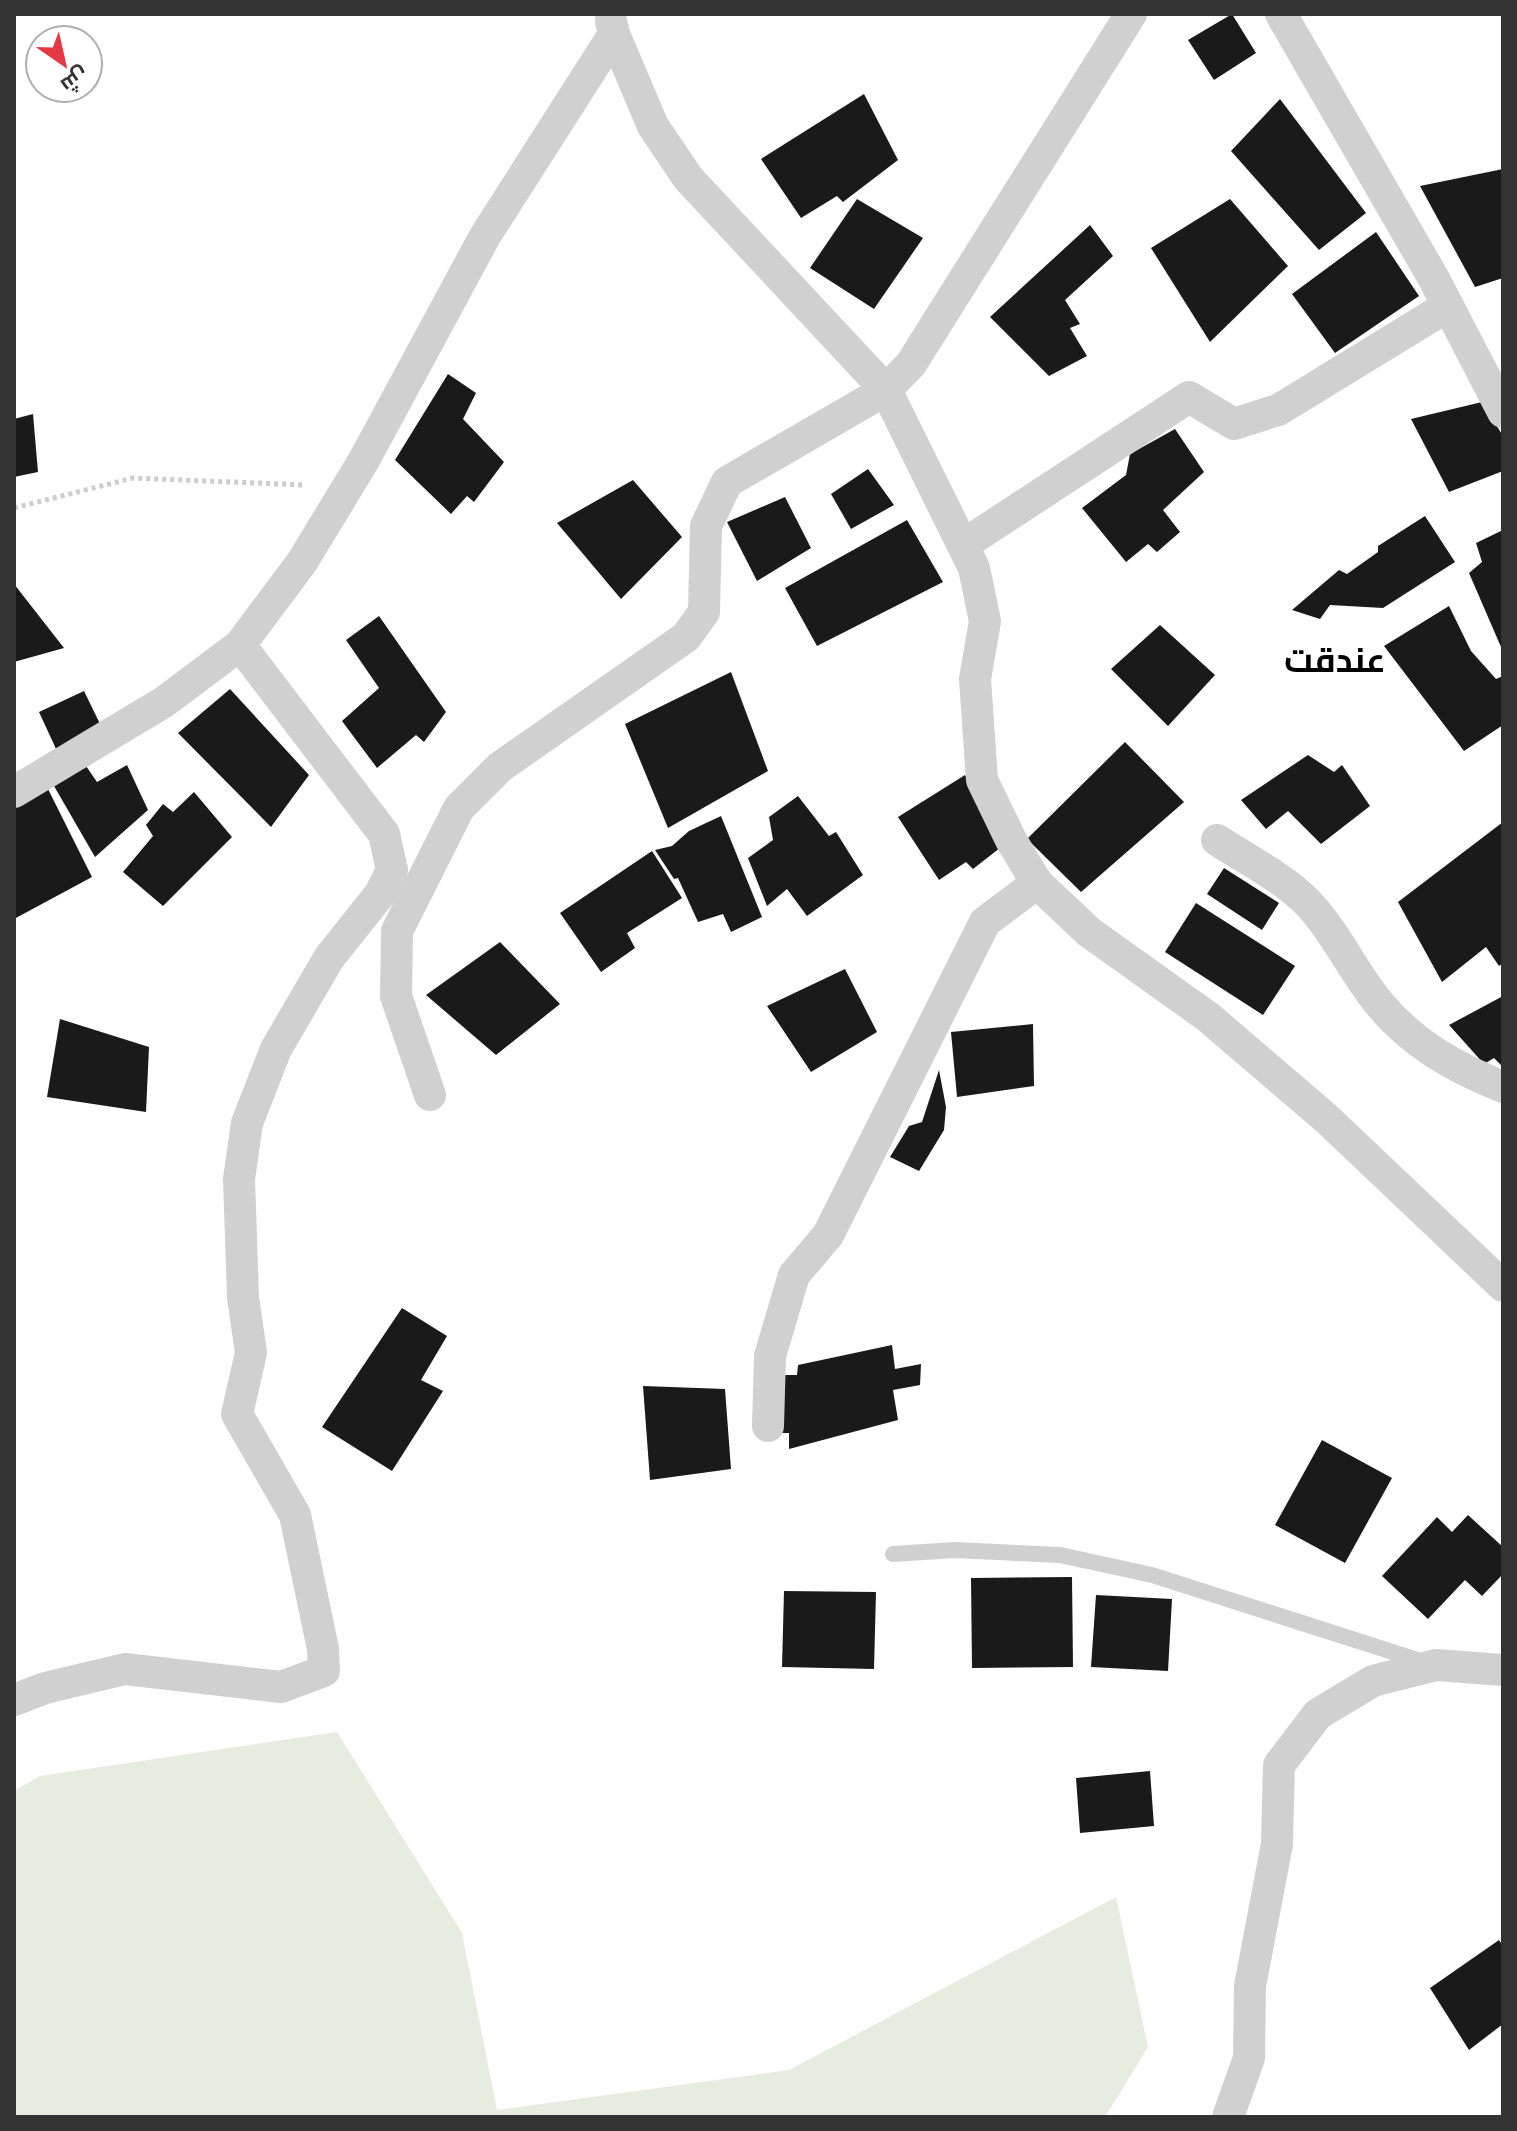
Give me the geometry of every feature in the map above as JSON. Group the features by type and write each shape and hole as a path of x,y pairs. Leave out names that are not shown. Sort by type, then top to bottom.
{"street":[{"path":"430,1095 396,996 397,931 459,808 500,767 686,637 704,612 706,526 727,482 886,390 911,364 1131,14"},
{"path":"1281,14 1448,306 1503,412"},
{"path":"612,24 653,126 688,178 886,390 963,545 974,568 985,621 975,679 982,780 1011,840 1037,883 1089,932 1220,1027 1327,1119 1503,1286"},
{"path":"14,792 164,702 240,645 302,562 485,236 612,24"},
{"path":"963,545 1189,397 1234,424 1278,410 1448,306"},
{"path":"14,1700 45,1688 125,1669 281,1687 324,1671 323,1649 295,1515 237,1414 251,1353 243,1297 239,1179 247,1123 276,1049 329,958 380,894 392,870 384,834 240,645"},
{"path":"1217,840 1304,899 1334,932 1378,1002 1405,1030 1438,1058 1503,1087"},
{"path":"768,1426 770,1356 794,1275 828,1235 985,922 1037,883"},
{"path":"1228,2117 1249,2058 1250,1986 1277,1844 1279,1765 1318,1714 1373,1681 1436,1665 1503,1670"}],"lane":[{"path":"893,1554 955,1550 1060,1555 1152,1575 1436,1665"}],"path":[{"path":"14,508 133,478 347,486"}],"shaded area":[{"path":"337,1732 462,1933 497,2110 789,2070 1116,1897 1148,2047 1105,2117 14,2117 14,1791 40,1776"}],"building":[{"path":"1232,14 1256,53 1214,80 1188,40"},
{"path":"864,94 898,160 843,202 837,196 801,218 761,159"},
{"path":"1280,99 1366,213 1319,250 1231,151"},
{"path":"1503,169 1503,278 1475,287 1420,186"},
{"path":"857,199 923,238 874,309 810,268"},
{"path":"1230,199 1288,266 1210,342 1151,248"},
{"path":"1090,225 1113,256 1065,300 1080,324 1070,328 1087,356 1049,376 990,317"},
{"path":"1376,232 1419,296 1335,353 1292,294"},
{"path":"448,374 476,393 463,419 504,462 474,502 467,496 451,514 395,460"},
{"path":"1482,402 1503,436 1503,471 1449,492 1411,419"},
{"path":"33,414 38,472 14,477 14,419"},
{"path":"1175,429 1204,472 1163,510 1180,532 1157,552 1148,544 1126,562 1082,508 1126,475 1130,454"},
{"path":"868,469 894,505 851,529 831,494"},
{"path":"633,480 682,537 621,599 557,523"},
{"path":"785,497 811,548 757,581 727,522"},
{"path":"1425,516 1455,562 1383,608 1330,605 1320,619 1292,610 1339,570 1347,574 1378,552 1378,546"},
{"path":"907,520 943,582 817,646 785,588"},
{"path":"1503,530 1501,647 1469,573 1482,562 1476,543"},
{"path":"14,584 64,648 14,662"},
{"path":"1449,606 1471,651 1496,679 1503,676 1503,725 1464,751 1384,646"},
{"path":"379,616 446,712 424,742 416,735 377,768 342,721 379,688 346,640"},
{"path":"1160,625 1215,675 1168,726 1111,669"},
{"path":"731,672 768,771 668,828 625,724"},
{"path":"230,689 309,775 271,827 178,733"},
{"path":"84,691 103,730 57,751 39,712"},
{"path":"1125,742 1184,802 1081,892 1027,839"},
{"path":"1308,755 1334,772 1342,765 1370,806 1321,844 1288,811 1266,829 1241,800"},
{"path":"127,765 148,810 95,857 54,786 86,766 97,782"},
{"path":"965,775 1005,844 973,869 966,862 939,880 898,817"},
{"path":"47,787 92,877 14,919 14,807"},
{"path":"194,792 232,837 163,906 123,872 153,836 146,825 163,804 173,812"},
{"path":"798,796 829,836 836,832 863,875 807,916 787,889 767,906 748,858 773,840 769,817"},
{"path":"721,816 762,917 731,932 723,914 698,922 678,878 674,879 655,850 672,846 689,831"},
{"path":"1503,822 1503,963 1499,966 1486,947 1442,982 1398,902"},
{"path":"652,851 682,898 627,933 635,948 601,972 560,913"},
{"path":"1224,868 1279,903 1262,930 1207,894"},
{"path":"1196,903 1295,966 1263,1015 1165,952"},
{"path":"500,942 560,1004 496,1055 426,995"},
{"path":"845,969 877,1032 811,1072 767,1006"},
{"path":"1503,996 1503,1067 1494,1058 1484,1064 1449,1025"},
{"path":"60,1019 149,1047 146,1112 47,1097"},
{"path":"1033,1024 1034,1086 957,1097 951,1032"},
{"path":"939,1070 946,1107 944,1130 919,1171 890,1157 909,1126 922,1122"},
{"path":"402,1308 447,1336 421,1380 443,1391 392,1471 322,1427"},
{"path":"892,1345 895,1369 921,1364 920,1385 893,1390 898,1420 789,1449 789,1433 777,1433 783,1375 797,1375 798,1365"},
{"path":"643,1386 725,1389 731,1469 650,1480"},
{"path":"1322,1440 1392,1478 1345,1563 1275,1525"},
{"path":"1468,1515 1503,1547 1503,1574 1482,1596 1465,1580 1428,1619 1382,1576 1437,1517 1452,1532"},
{"path":"1072,1577 1073,1667 972,1668 971,1578"},
{"path":"784,1591 876,1592 874,1669 782,1667"},
{"path":"1096,1595 1172,1599 1168,1671 1091,1667"},
{"path":"1150,1771 1154,1826 1080,1833 1076,1778"},
{"path":"1499,1940 1503,1946 1503,2024 1469,2050 1430,1988"}],"district":[{"name":"عندقت","path":"1335,660"}]}
